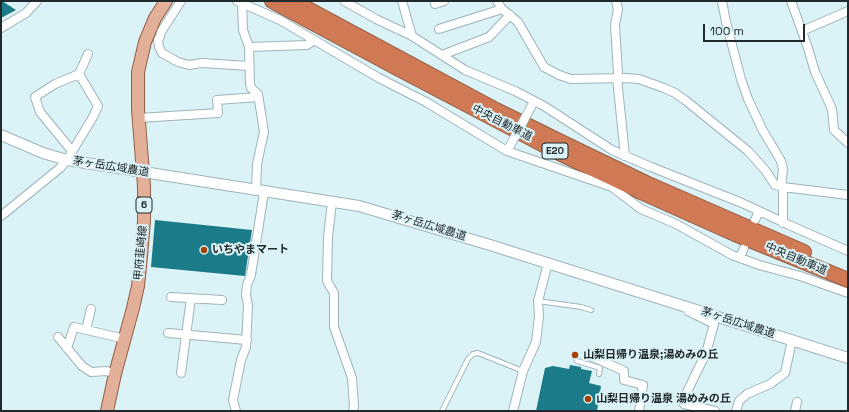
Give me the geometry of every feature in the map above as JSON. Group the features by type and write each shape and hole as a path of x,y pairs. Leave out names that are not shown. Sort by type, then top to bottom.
{"highway":[{"path":"268,1 295,7"},
{"name":"中央自動車道","path":"272,1 295,7 568,146 653,186 848,270"},
{"name":"中央自動車道","path":"295,7 492,118 627,186 735,234 848,280"}],"main road":[{"name":"甲府韮崎線","path":"107,411 138,286 144,221 138,72 145,42 155,34 155,18 166,1"}],"street":[{"path":"1,28 26,13 36,1"},
{"path":"181,1 161,32 155,34 162,53 178,62 189,65 202,63 249,66"},
{"path":"344,1 412,36 465,70 515,91 612,150 742,203 783,223 848,251"},
{"path":"402,1 403,9 412,36"},
{"path":"435,4 444,1"},
{"path":"497,1 502,9 518,22 544,67 559,76 571,79 639,79 656,85 675,93 748,151 765,170 775,185 782,187 847,193"},
{"path":"616,1 618,9 615,25 617,78 625,156"},
{"path":"722,1 741,79 748,99 762,129 781,160 783,169 783,223"},
{"path":"791,1 815,72 832,109 834,130 848,143"},
{"path":"240,2 280,20 313,41 379,78 509,148 612,187 641,209 676,224 732,255 759,265 800,276 848,293"},
{"path":"236,411 233,400 241,360 247,340 248,305 246,296 247,285 251,275 260,191 257,164 264,132 258,97 250,84 249,48 243,30 240,2"},
{"path":"439,29 502,9"},
{"path":"802,31 848,11"},
{"path":"442,55 489,37 510,15"},
{"path":"249,48 307,45 313,41"},
{"path":"72,151 40,112 35,97 55,84 79,74 88,54"},
{"path":"1,216 60,168 72,151 98,106 79,74"},
{"path":"139,118 218,113 217,100 258,97"},
{"path":"509,148 533,103"},
{"name":"茅ヶ岳広域農道","path":"1,135 43,153 66,160 359,206 548,263 848,358"},
{"path":"332,202 328,237 327,281 334,293 334,327 352,378 353,411"},
{"path":"755,220 759,211"},
{"path":"740,257 744,248"},
{"path":"513,411 523,370 536,342 539,316 538,301 548,263"},
{"path":"171,297 222,300"},
{"path":"181,372 191,298"},
{"path":"686,306 685,310 714,324 706,353 684,398 684,408 715,411"},
{"path":"86,330 91,309"},
{"path":"67,348 74,327 125,339"},
{"path":"168,333 247,340"},
{"path":"58,338 82,366 91,372 107,371 115,374"},
{"path":"736,411 739,401 746,394 770,384 785,373 792,340"},
{"path":"593,357 624,371 624,380 643,385 639,411"},
{"path":"795,411 796,402"}],"lane":[{"path":"538,301 592,310"},
{"path":"442,411 468,359 473,354 478,352 523,370"},
{"path":"575,355 577,361 600,368 600,374"}],"building":[{"path":"2,1 16,10 1,18"},
{"path":"155,220 252,230 245,276 151,267"},
{"path":"570,365 592,371 589,383 601,386 597,411 536,411 545,368 553,366 569,369"}],"place":[{"name":"いちやまマート","path":"204,250"},
{"name":"山梨日帰り温泉;湯めみの丘","path":"575,355"},
{"name":"山梨日帰り温泉 湯めみの丘","path":"588,399"}]}
